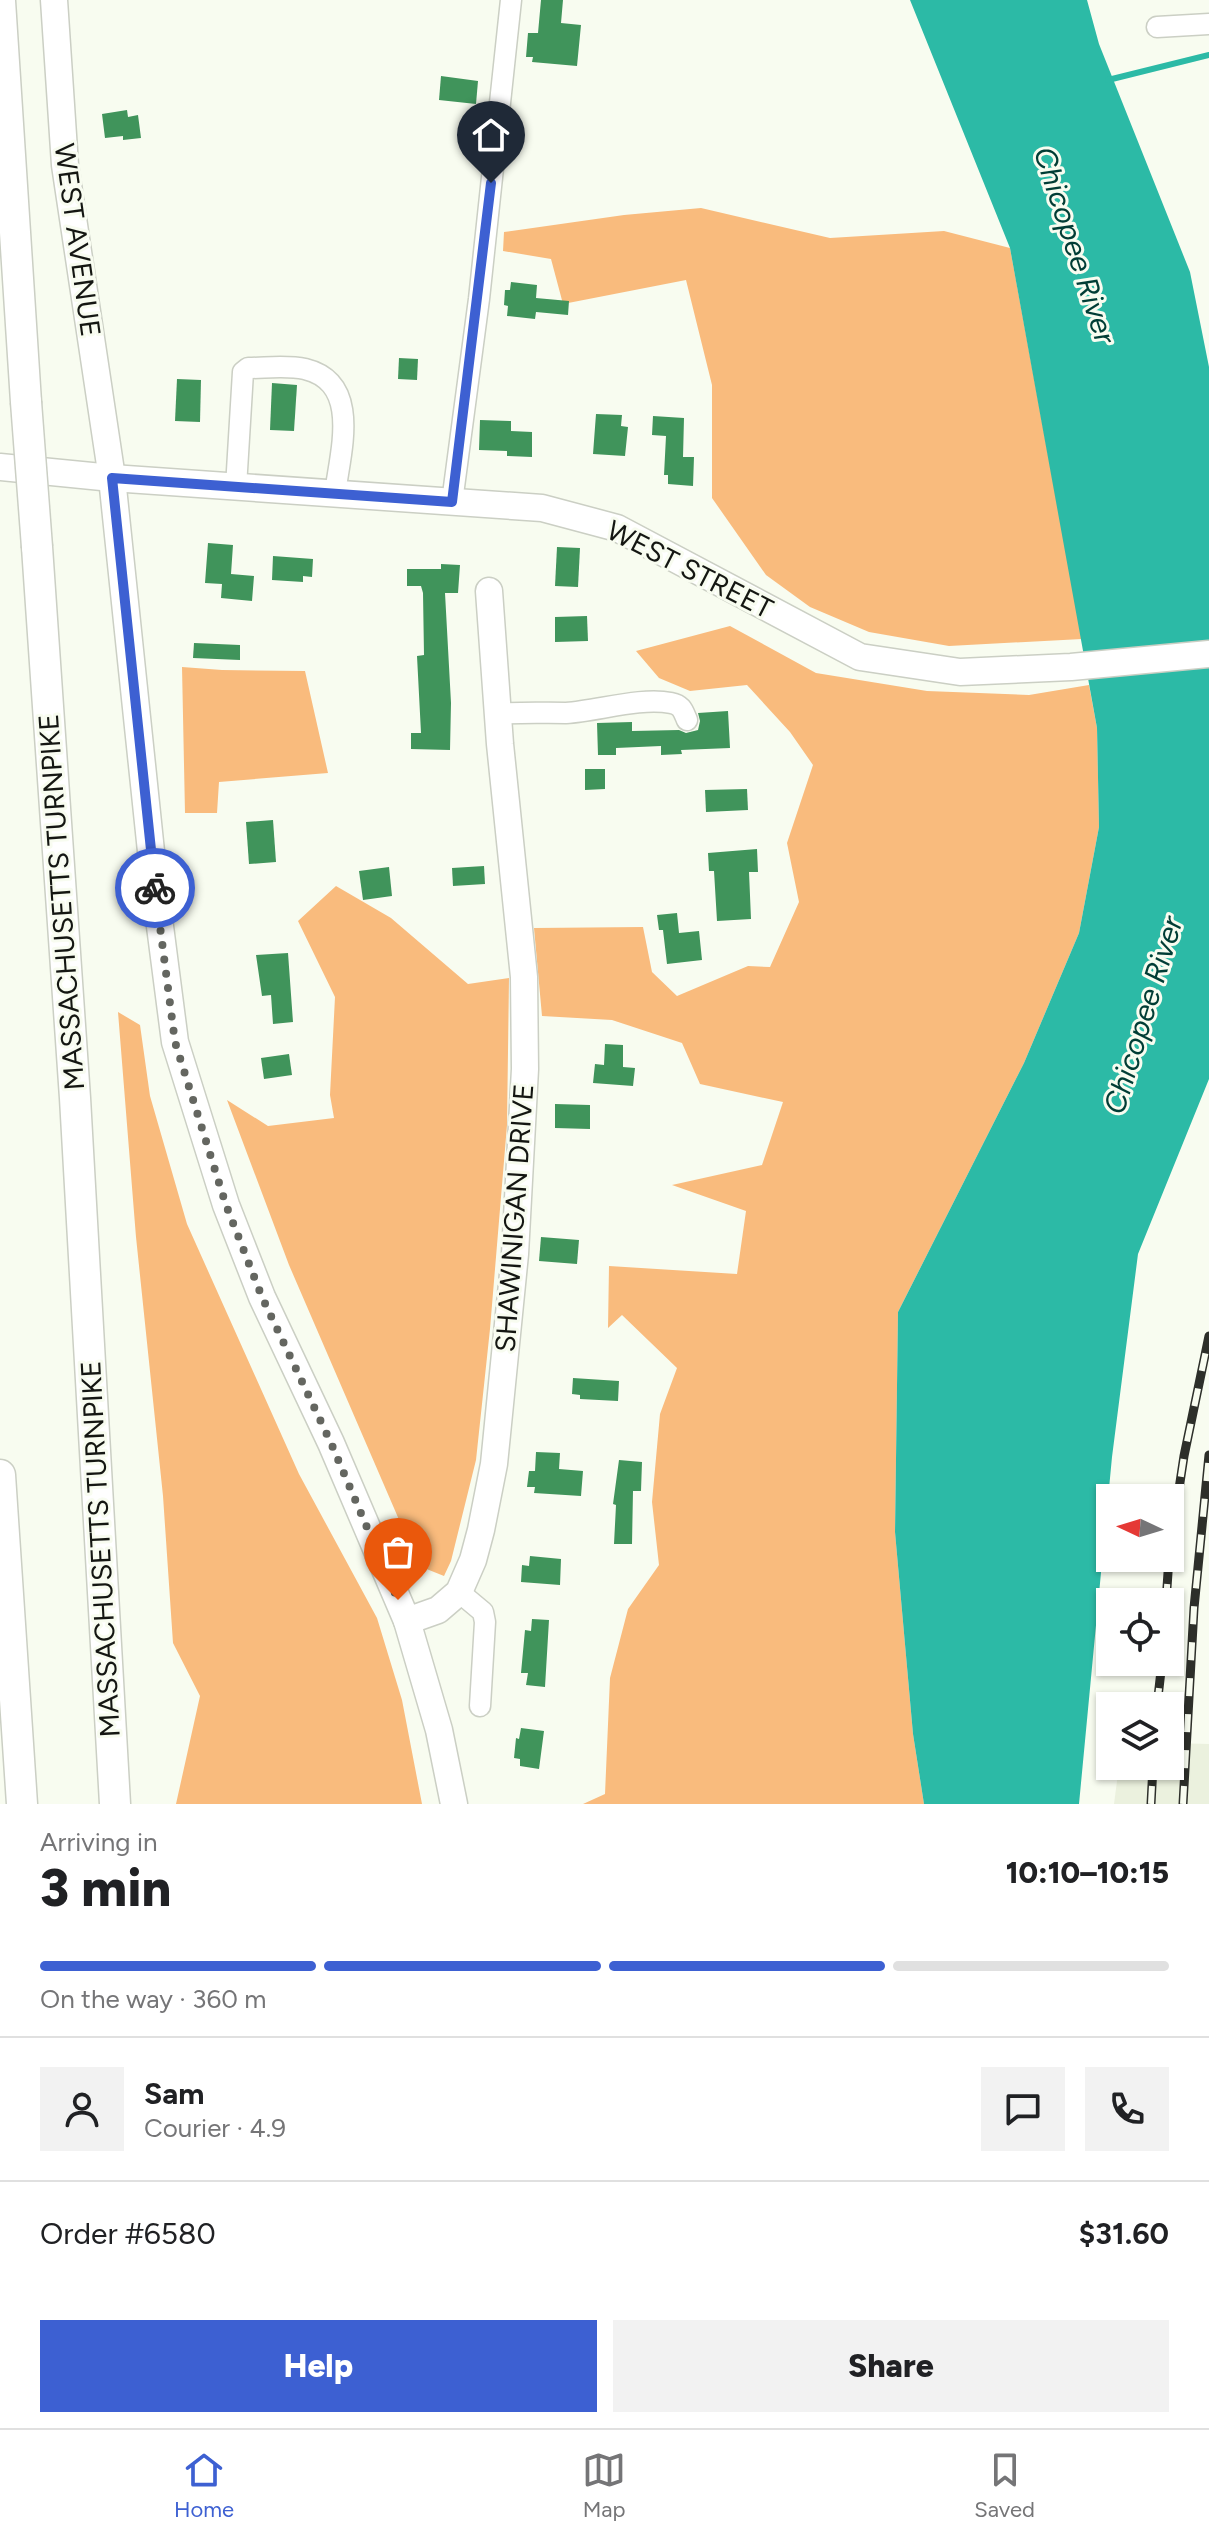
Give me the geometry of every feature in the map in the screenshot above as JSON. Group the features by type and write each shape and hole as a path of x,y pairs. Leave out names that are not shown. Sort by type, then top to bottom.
{"highway":[{"name":"MASSACHUSETTS TURNPIKE","path":"0,1 75,1098 115,1804"},
{"path":"0,1475 22,1804"}],"main road":[{"name":"WEST AVENUE","path":"54,0 65,165 112,478 154,880 175,1042 226,1205 262,1297 331,1443 407,1621"},
{"name":"WEST STREET","path":"0,467 112,478 542,508 617,528 860,657 960,672 1071,667 1209,654"},
{"name":"SHAWINIGAN DRIVE","path":"459,1592 473,1560 494,1464 515,1254 525,1069 524,977 489,591"},
{"path":"454,1804 439,1730 407,1621 438,1610 459,1592"}],"street":[{"path":"452,502 479,299 511,0"},
{"path":"1157,27 1209,24"},
{"path":"236,487 243,372 248,368 301,368 314,372 328,382 342,399 343,435 335,494"},
{"path":"498,714 565,713 673,703 682,708 687,720"},
{"path":"459,1592 483,1612 485,1622 480,1706"}],"shaded area":[{"path":"701,208 830,238 944,231 1010,248 1082,639 949,646 869,632 810,607 766,575 712,498 712,385 686,280 563,304 551,259 503,251 504,232"},
{"path":"730,626 816,673 927,691 1029,695 1089,685 1097,728 1099,827 1079,933 1024,1063 898,1312 895,1532 913,1734 924,1804 583,1804 605,1794 610,1678 628,1609 659,1565 652,1502 660,1414 677,1368 622,1315 608,1328 609,1266 737,1274 746,1211 672,1185 762,1165 783,1102 700,1084 682,1043 612,1020 542,1016 534,928 643,927 652,972 677,996 748,966 770,967 799,902 787,843 813,765 790,732 747,685 690,691 659,678 636,651"},
{"path":"182,667 305,671 328,773 219,782 217,813 185,813"},
{"path":"336,886 391,918 468,984 509,978 507,1125 476,1460 451,1561 444,1576 419,1566 289,1265 227,1100 268,1126 334,1118 330,1095 335,997 298,921"},
{"path":"118,1012 140,1025 150,1096 187,1224 299,1474 377,1618 402,1700 422,1804 176,1804 200,1696 173,1643 163,1496 136,1237"},
{"path":"1184,1743 1209,1744 1209,1804 1114,1804 1117,1780 1184,1780"}],"water":[{"name":"Chicopee River","path":"910,0 1087,0 1099,44 1190,272 1209,367 1209,1079 1138,1254 1109,1484 1096,1484 1096,1572 1101,1572 1100,1588 1096,1588 1096,1625 1079,1804 924,1804 913,1734 895,1532 898,1312 1024,1063 1079,933 1099,827 1097,728 1010,248"}],"building":[{"path":"541,0 563,0 561,23 581,25 577,66 532,62 533,57 526,57 528,33 538,33"},
{"path":"441,76 478,81 476,104 439,100"},
{"path":"127,110 128,117 138,115 141,138 105,138 102,114"},
{"path":"511,282 537,285 536,298 569,301 568,315 536,312 535,319 507,316 505,290 510,290"},
{"path":"399,358 418,359 417,380 398,379"},
{"path":"177,379 201,380 200,422 175,421"},
{"path":"272,383 297,385 294,431 270,430"},
{"path":"596,414 622,415 621,426 628,427 625,456 593,454"},
{"path":"653,416 684,418 683,457 694,457 693,486 668,484 668,475 664,475 666,436 652,435"},
{"path":"480,420 511,421 511,431 532,432 532,457 507,456 507,451 479,450"},
{"path":"208,543 233,545 231,574 254,576 252,601 221,598 222,584 205,583"},
{"path":"557,547 580,548 578,587 555,586"},
{"path":"273,556 313,559 312,577 303,576 303,582 272,580"},
{"path":"441,564 460,565 458,593 445,593 451,703 450,750 411,749 411,733 421,733 417,656 424,655 423,593 421,586 407,586 407,569 441,569"},
{"path":"587,616 588,641 555,642 555,617"},
{"path":"194,643 240,645 240,660 193,658"},
{"path":"728,711 730,748 681,750 682,754 661,755 661,746 616,748 616,755 598,755 597,723 632,722 632,731 679,730 686,733 698,730 698,713"},
{"path":"585,769 605,769 605,789 585,790"},
{"path":"747,789 748,810 706,812 705,790"},
{"path":"273,820 276,862 249,864 246,822"},
{"path":"757,849 758,872 749,872 751,919 717,921 714,871 709,871 708,853"},
{"path":"484,866 485,884 453,886 452,868"},
{"path":"389,867 392,896 363,900 359,871"},
{"path":"677,913 679,933 699,931 702,960 667,964 663,930 659,930 657,915"},
{"path":"288,953 293,1022 273,1024 271,995 262,996 256,955"},
{"path":"605,1044 623,1045 623,1067 635,1068 633,1086 593,1083 595,1064 604,1065"},
{"path":"289,1054 292,1075 264,1079 261,1058"},
{"path":"555,1104 590,1105 590,1129 555,1128"},
{"path":"541,1237 579,1240 577,1264 539,1261"},
{"path":"573,1378 619,1381 618,1401 580,1399 580,1395 572,1394"},
{"path":"536,1452 560,1453 559,1469 583,1471 581,1496 534,1493 535,1487 527,1487 529,1471 535,1471"},
{"path":"619,1460 642,1462 641,1491 633,1491 632,1544 614,1544 616,1505 613,1504"},
{"path":"530,1556 561,1559 560,1585 521,1582 522,1565 529,1566"},
{"path":"532,1619 549,1620 545,1687 526,1685 528,1673 521,1673 525,1630 531,1631"},
{"path":"521,1728 544,1731 539,1769 520,1766 520,1759 514,1758 516,1738 519,1739"}],"waterway":[{"path":"1108,80 1209,55"}],"railway":[{"path":"1180,1484 1209,1336"},
{"path":"1183,1804 1194,1608 1209,1455"},
{"path":"1167,1588 1168,1572"},
{"path":"1159,1692 1160,1676"},
{"path":"1151,1804 1152,1780"}],"way so far":[{"path":"155,888 175,1042 226,1205 262,1297 331,1443 398,1600"}],"route":[{"path":"155,888 112,478 452,502 491,183"}]}
